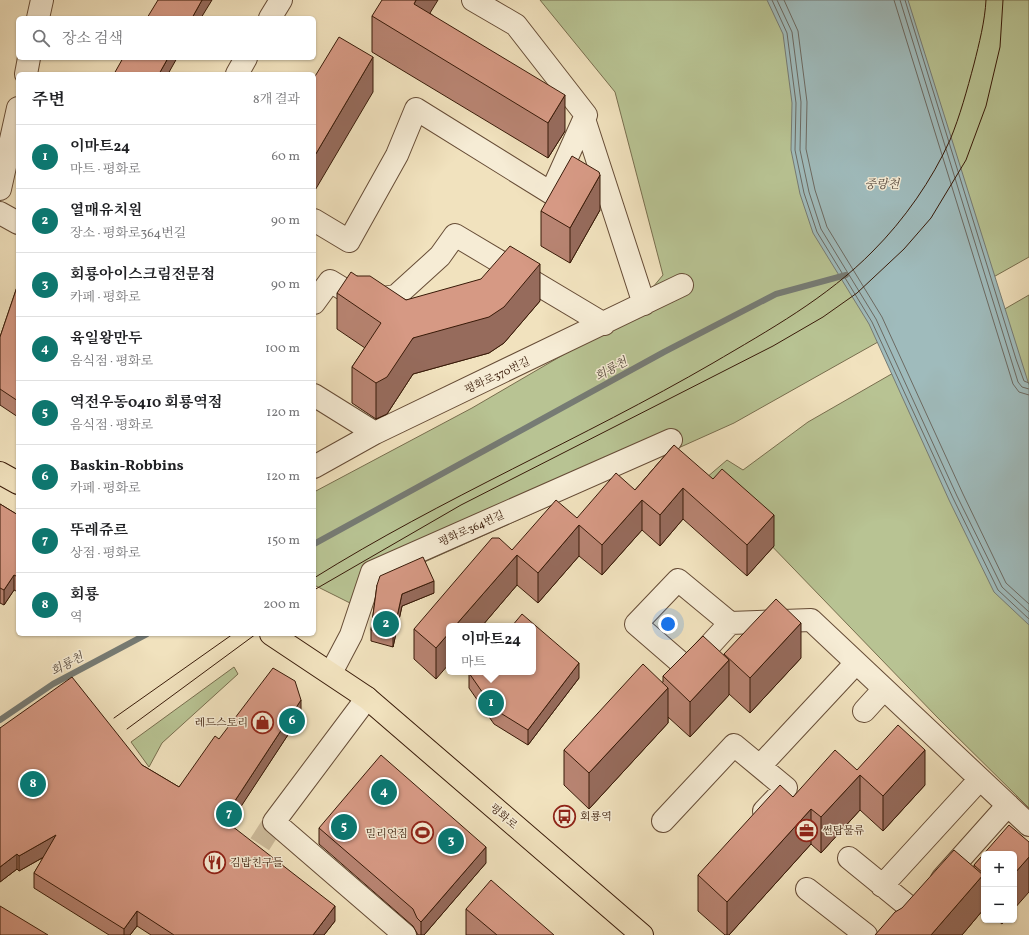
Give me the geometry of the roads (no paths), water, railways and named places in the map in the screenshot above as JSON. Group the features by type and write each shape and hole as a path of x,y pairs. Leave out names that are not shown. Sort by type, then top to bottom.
{"main road":[{"path":"0,473 16,483"},
{"name":"평화로","path":"274,636 299,651 367,698 642,935"}],"street":[{"path":"38,16 42,0"},
{"path":"271,16 281,0"},
{"path":"316,221 349,242 397,155 416,109 551,192 586,115 516,24 473,0"},
{"path":"26,72 29,60"},
{"path":"238,72 245,60"},
{"path":"0,189 16,117"},
{"path":"584,119 644,304"},
{"path":"0,213 16,222"},
{"path":"316,300 330,281 363,301 396,296 440,256 456,235 604,324"},
{"name":"평화로370번길","path":"316,467 375,433 604,324 682,285"},
{"path":"316,396 375,433"},
{"name":"평화로364번길","path":"331,673 351,635 372,572 671,440"},
{"path":"730,623 811,620 1029,825"},
{"path":"760,766 856,663"},
{"path":"864,711 884,689"},
{"path":"367,698 274,822 405,935"},
{"path":"663,821 734,745 786,788 749,828"},
{"path":"882,886 980,779"},
{"path":"849,858 882,886 908,918 1008,805"},
{"path":"807,889 866,935"}],"water":[{"name":"중랑천","path":"767,0 908,0 1029,385 1029,625 994,592 949,500 869,324 813,233 800,194 791,150 792,103 783,34"}],"waterway":[{"name":"회룡천","path":"316,543 664,352 776,294 846,275"},
{"name":"회룡천","path":"0,720 53,684 143,636"}],"tunnel":[{"path":"242,872 274,822"}],"tram line":[{"path":"316,577 412,521 663,391 713,363 797,312 836,284 855,268 896,226 926,185 943,155 957,122 969,83 982,32 986,0"},
{"path":"316,589 461,505 773,346 823,317 857,293 904,249 931,218 966,160 986,106 1000,47 1003,0"},
{"path":"114,718 230,636"},
{"path":"127,729 253,636"}],"place":[{"name":"열매유치원","path":"386,624"},
{"name":"이마트24","path":"491,703"},
{"name":"Baskin-Robbins","path":"292,721"},
{"name":"레드스토리","path":"263,722"},
{"name":"회룡","path":"33,784"},
{"name":"육일왕만두","path":"384,792"},
{"name":"뚜레쥬르","path":"229,814"},
{"name":"회룡역","path":"565,816"},
{"name":"역전우동0410 회룡역점","path":"344,827"},
{"name":"썬탑물류","path":"807,830"},
{"name":"밀리언짐","path":"423,833"},
{"name":"회룡아이스크림전문점","path":"451,841"},
{"name":"김밥친구들","path":"214,862"}]}
